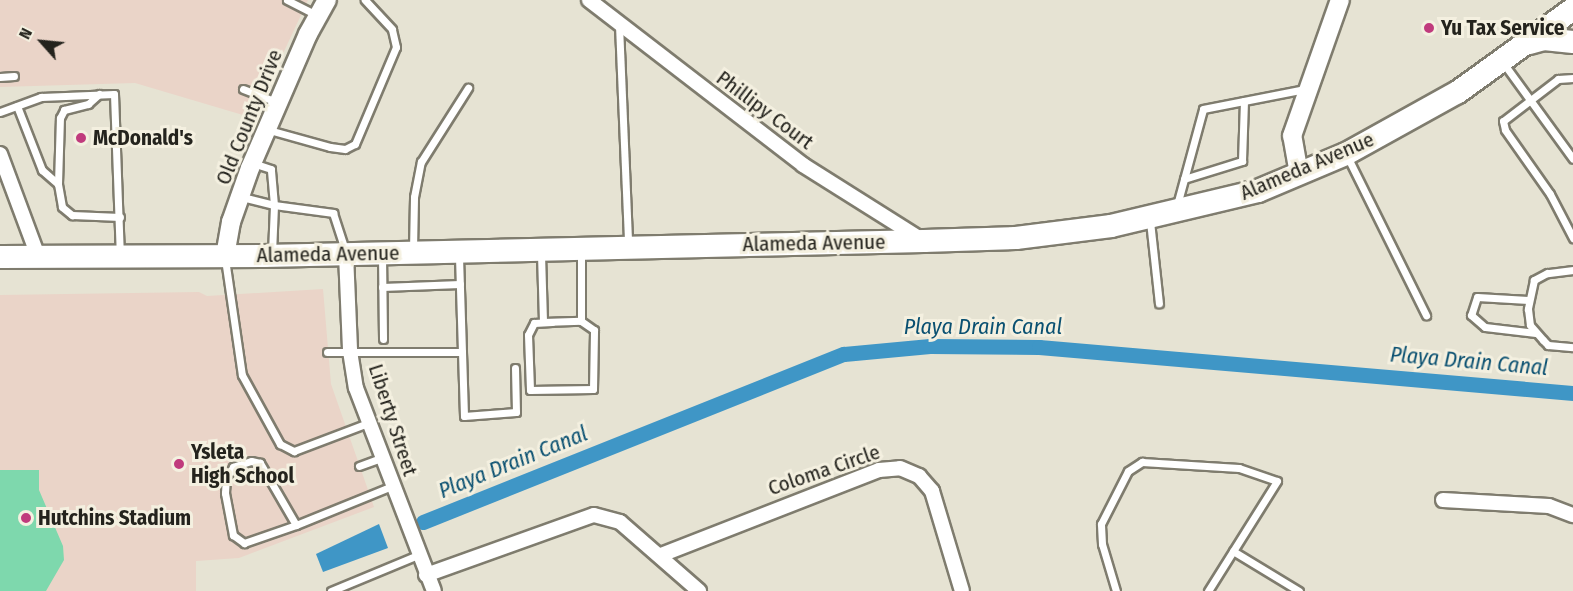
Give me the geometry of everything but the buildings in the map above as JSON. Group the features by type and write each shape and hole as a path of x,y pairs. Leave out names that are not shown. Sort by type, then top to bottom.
{"main road":[{"name":"Alameda Avenue","path":"0,257 272,256 1016,238 1150,218 1258,191 1346,154 1458,92 1503,62 1573,9"},
{"path":"1529,43 1544,39 1573,42"}],"street":[{"name":"Phillipy Court","path":"589,0 803,165 924,241"},
{"path":"1299,174 1292,136 1305,89 1340,0"},
{"name":"Old County Drive","path":"225,256 240,197 253,162 322,8"},
{"path":"0,154 38,256"},
{"name":"Liberty Street","path":"346,254 350,351 356,388 418,555 434,591"},
{"name":"Coloma Circle","path":"661,555 879,470 900,468 919,476 932,491 962,591"},
{"path":"1443,500 1549,506 1573,515"},
{"path":"426,575 594,515 620,522 661,555 699,591"}],"lane":[{"path":"287,0 322,8"},
{"path":"267,129 330,147 345,148 355,144 396,47 392,29 365,0"},
{"path":"620,25 628,246"},
{"path":"1503,62 1573,159"},
{"path":"0,76 14,76"},
{"path":"1573,78 1558,79 1509,114 1503,121 1505,130 1550,194 1573,238"},
{"path":"413,252 417,173 443,123 468,88"},
{"path":"243,89 278,103"},
{"path":"1175,213 1203,109 1305,89"},
{"path":"99,94 88,104 64,110 60,118 58,184 62,207 72,215 120,216"},
{"path":"0,112 41,97 114,94 120,256"},
{"path":"1184,179 1242,161 1244,101"},
{"path":"16,106 42,170 58,184"},
{"path":"1346,154 1426,315"},
{"path":"253,162 271,169 274,205 272,256"},
{"path":"240,197 274,205 333,213 346,254"},
{"path":"1150,218 1159,304"},
{"path":"581,247 581,321"},
{"path":"541,248 543,322 552,322"},
{"path":"459,251 464,416 516,412 515,368"},
{"path":"382,253 383,339"},
{"path":"225,256 242,375 280,444 294,451 368,423"},
{"path":"1573,270 1547,273 1534,280 1528,300 1530,324 1536,333 1548,345 1573,347"},
{"path":"382,287 460,284"},
{"path":"1528,300 1477,297 1471,315 1485,327 1536,333"},
{"path":"581,321 594,330 593,389 530,390 528,335 534,323 552,322 581,321"},
{"path":"327,352 462,352"},
{"path":"359,466 381,458"},
{"path":"296,525 260,463 250,460 233,466 226,478 225,492 238,542 250,543 296,525 392,486"},
{"path":"1116,591 1102,544 1101,524 1128,471 1142,462 1239,468 1277,481 1208,591"},
{"path":"1233,551 1299,591"},
{"path":"331,591 418,555"}],"shaded area":[{"path":"0,0 308,0 253,118 135,83 0,87"},
{"name":"Ysleta High School","path":"323,289 331,384 374,507 239,558 196,561 196,591 0,591 0,295 199,292 207,296"}],"green space":[{"name":"Hutchins Stadium","path":"0,470 39,470 39,490 63,546 64,560 46,591 0,591"}],"water":[{"path":"379,524 388,548 323,572 316,554"}],"waterway":[{"name":"Playa Drain Canal","path":"423,522 844,354 930,346 1039,347 1573,393"}],"place":[{"name":"Yu Tax Service","path":"1429,28"},
{"name":"McDonald's","path":"81,138"},
{"name":"Ysleta High School","path":"179,464"},
{"name":"Hutchins Stadium","path":"26,518"}]}
